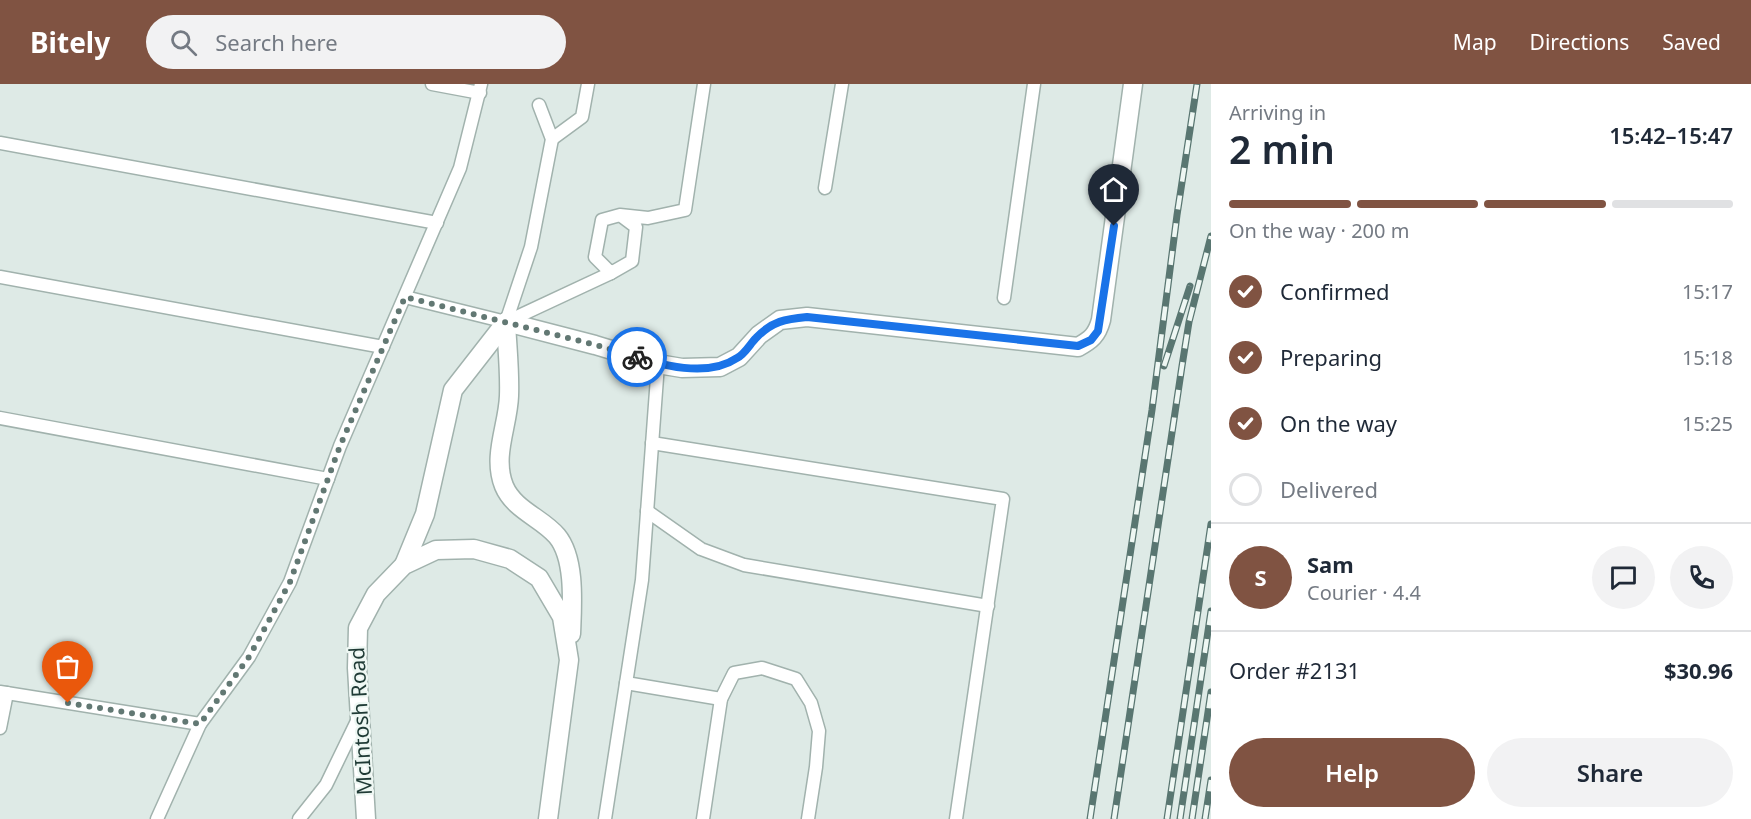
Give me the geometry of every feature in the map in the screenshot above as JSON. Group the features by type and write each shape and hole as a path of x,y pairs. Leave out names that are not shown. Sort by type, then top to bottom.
{"street":[{"path":"506,322 596,345 658,364 682,368 720,367 739,357 759,335 780,320 807,317 1078,346 1091,340 1098,331 1101,320 1133,84"},
{"path":"404,565 425,514 453,390 506,322"},
{"path":"506,322 509,396 498,463 504,487 520,507 558,536 570,566 572,607 569,660"},
{"name":"McIntosh Road","path":"366,819 357,668 358,628 376,594 404,565 436,550 474,549 510,559 539,578 562,617 569,660 548,819"}],"lane":[{"path":"157,819 200,724 249,657 290,582 328,478 460,168 481,88 432,84"},
{"path":"552,139 582,117 588,84"},
{"path":"611,273 595,257 602,220 620,214 648,218 686,210 704,84"},
{"path":"825,188 842,84"},
{"path":"1004,298 1034,84"},
{"path":"506,322 531,248 552,139 539,105"},
{"path":"0,142 437,223"},
{"path":"405,297 506,322 632,261 636,227 620,214"},
{"path":"0,277 383,347"},
{"path":"605,819 642,580 658,364"},
{"path":"0,418 328,478"},
{"path":"652,443 1003,499 956,819"},
{"path":"647,512 702,549 744,565 987,606"},
{"path":"703,819 721,699 734,673 762,668 796,679 811,703 819,731 808,819"},
{"path":"626,683 721,699"},
{"path":"0,728 3,693 200,724"},
{"path":"299,819 326,785 360,715"}],"railway":[{"path":"1090,819 1152,410 1177,215 1197,84"},
{"path":"1114,819 1189,322 1211,236"},
{"path":"1164,366 1190,286"},
{"path":"1167,819 1211,524"},
{"path":"1180,819 1211,611"},
{"path":"1192,819 1211,692"},
{"path":"1205,819 1211,780"}],"way so far":[{"path":"68,703 200,724 249,657 290,582 340,446 405,297 637,357"}],"route":[{"path":"637,357 658,364 682,368 720,367 739,357 759,335 780,320 807,317 1078,346 1091,340 1098,331 1114,226"}]}
